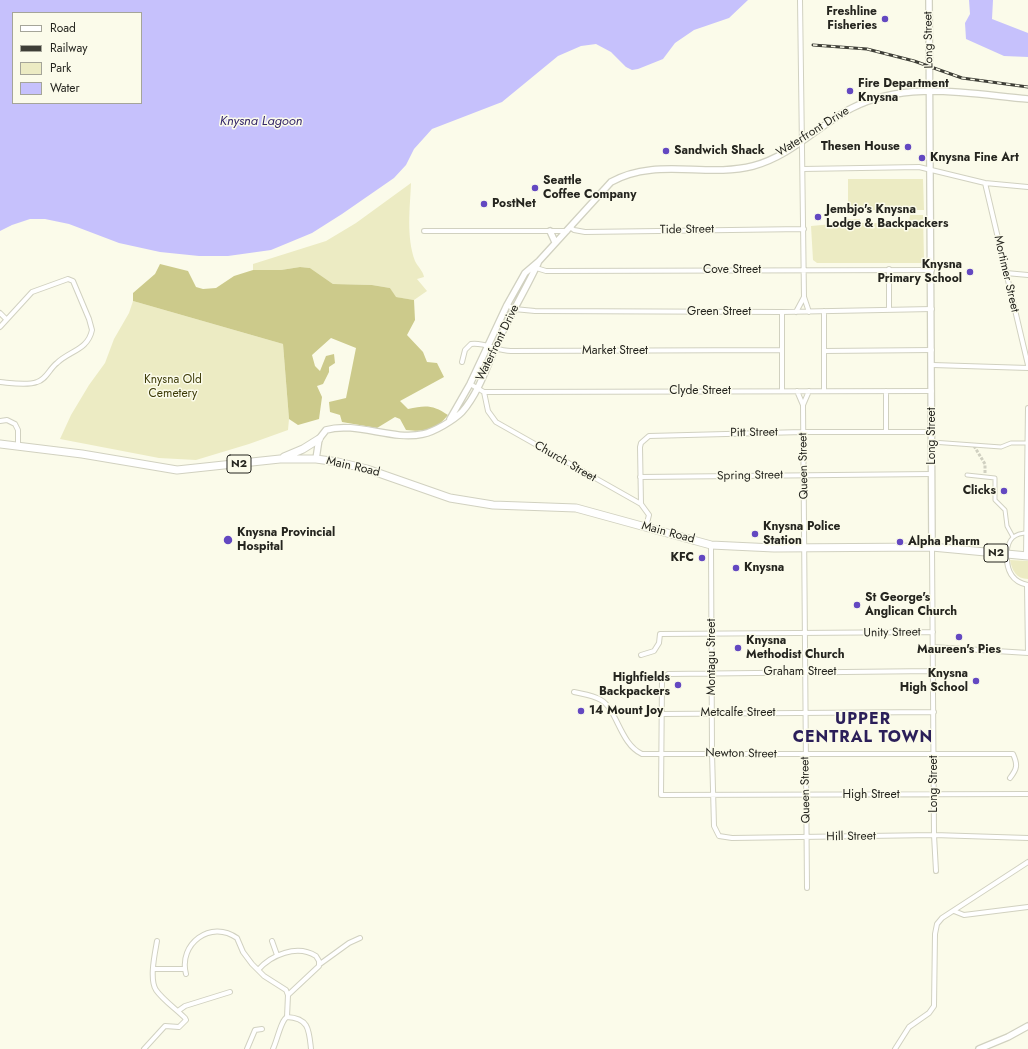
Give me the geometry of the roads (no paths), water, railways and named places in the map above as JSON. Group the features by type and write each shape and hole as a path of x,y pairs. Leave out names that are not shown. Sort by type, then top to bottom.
{"highway":[{"path":"280,459 304,449 318,439"},
{"name":"N2","path":"0,444 176,470 280,459 316,459"},
{"name":"Main Road","path":"316,459 367,469 450,498 494,505 576,508 712,545 805,548 932,547 1027,556"}],"street":[{"path":"800,0 804,297 809,312"},
{"name":"Long Street","path":"929,0 933,365 932,671 934,712 934,835 936,871"},
{"name":"Waterfront Drive","path":"318,439 326,430 332,429 408,435 423,434 437,429 463,410 476,389 534,268 555,242 569,229 611,182 633,172 646,170 712,169 754,166 802,142 852,108 877,97 900,92 930,91 1028,99"},
{"path":"803,169 919,168 985,183 1028,187"},
{"name":"Mortimer Street","path":"985,183 1028,366"},
{"name":"Tide Street","path":"424,231 550,231 569,229 585,232 804,229"},
{"path":"550,231 555,242"},
{"name":"Waterfront Drive","path":"450,419 470,384 507,305 525,273 534,268"},
{"name":"Cove Street","path":"534,268 546,271 932,270"},
{"path":"889,269 889,310"},
{"path":"1006,273 1028,275"},
{"path":"0,327 32,292 68,278 73,281 92,330 87,343 56,363 48,375 41,381 29,384 0,382"},
{"path":"796,312 804,297"},
{"name":"Green Street","path":"507,305 514,309 543,311 809,312 932,309"},
{"path":"824,311 824,391"},
{"path":"782,312 782,391"},
{"path":"0,313 6,319"},
{"name":"Market Street","path":"462,362 465,350 471,344 478,343 495,349 511,351 782,350"},
{"path":"824,351 932,350"},
{"path":"933,365 1028,366"},
{"name":"Clyde Street","path":"470,384 476,389 484,392 932,391"},
{"name":"Queen Street","path":"797,391 803,405"},
{"name":"Queen Street","path":"807,888 803,405 809,391"},
{"path":"886,391 886,432"},
{"name":"Church Street","path":"484,392 488,411 496,422 641,504"},
{"path":"1027,556 1028,408"},
{"path":"0,421 7,420 15,424 18,430 18,446"},
{"name":"Pitt Street","path":"641,504 640,447 641,442 649,436 803,432 932,432"},
{"path":"316,459 318,439"},
{"path":"932,442 1001,447 1011,443 1027,443"},
{"path":"970,444 974,446"},
{"name":"Spring Street","path":"640,477 932,474"},
{"path":"967,475 985,475 995,478 995,500 1005,510 1007,526 1013,537"},
{"path":"641,504 649,515 646,527"},
{"path":"933,647 1028,653 1028,585 1016,581 1007,565 1007,546 1013,537 1027,533"},
{"name":"Montagu Street","path":"712,545 713,794"},
{"name":"Unity Street","path":"641,655 654,651 659,643 660,634 932,632"},
{"name":"Graham Street","path":"662,714 662,679 668,674 712,672 932,671"},
{"name":"Newton Street","path":"574,692 591,696 605,703 633,750 642,754 1013,754 1016,761 1016,767 1010,778"},
{"name":"Metcalfe Street","path":"662,714 934,712"},
{"path":"662,714 662,754"},
{"name":"High Street","path":"662,754 661,795 806,794 902,796 934,794 1028,794"},
{"name":"Hill Street","path":"713,794 714,826 719,836 732,838 934,835 1028,838"},
{"path":"895,1049 909,1028 932,1010 934,999 936,929 939,921 1028,862"},
{"path":"954,911 964,915 1028,907"},
{"path":"186,974 184,959 190,946 203,934 219,931 237,938 247,959 264,976 284,986 288,995 287,1017"},
{"path":"288,995 316,970 320,964 349,943 360,938"},
{"path":"144,1049 165,1026 178,1027 186,1020 186,1018 156,990 153,969 157,941"},
{"path":"272,941 277,955"},
{"path":"258,970 265,962 277,955 293,952 308,953 316,956 320,964"},
{"path":"153,969 185,969"},
{"path":"178,1011 185,1006 230,992"},
{"path":"273,1049 282,1021 287,1017 301,1019 305,1022 311,1049"},
{"path":"979,1049 1008,1037 1028,1026"},
{"path":"247,1049 255,1030 262,1029"}],"water":[{"name":"Knysna Lagoon","path":"0,0 748,0 729,18 694,30 675,43 663,59 638,69 632,70 626,67 611,52 596,44 581,46 558,56 502,102 432,129 414,149 406,165 394,178 312,233 271,250 228,256 199,256 160,252 119,243 69,224 45,219 30,219 0,231"},
{"path":"969,0 993,0 992,19 1028,33 1028,57 1004,56 966,39 965,23 970,14"}],"tunnel":[{"path":"974,446 985,464 985,474"}],"railway":[{"path":"813,45 867,49 914,61 962,78 1028,87"}],"place":[{"name":"Freshline Fisheries","path":"885,19"},
{"name":"Fire Department Knysna","path":"850,91"},
{"name":"Thesen House","path":"908,147"},
{"name":"Sandwich Shack","path":"666,151"},
{"name":"Knysna Fine Art","path":"922,158"},
{"name":"Seattle Coffee Company","path":"535,188"},
{"name":"PostNet","path":"484,204"},
{"name":"Jembjo's Knysna Lodge & Backpackers","path":"818,217"},
{"name":"Knysna Primary School","path":"970,272"},
{"name":"Clicks","path":"1004,491"},
{"name":"Knysna Police Station","path":"755,534"},
{"name":"Knysna Provincial Hospital","path":"228,540"},
{"name":"Alpha Pharm","path":"900,542"},
{"name":"KFC","path":"702,558"},
{"name":"Knysna","path":"736,568"},
{"name":"St George's Anglican Church","path":"857,605"},
{"name":"Maureen's Pies","path":"959,637"},
{"name":"Knysna Methodist Church","path":"738,648"},
{"name":"Knysna High School","path":"976,681"},
{"name":"Highfields Backpackers","path":"678,685"},
{"name":"14 Mount Joy","path":"581,711"}],"district":[{"name":"UPPER CENTRAL TOWN","path":"863,729"}],"park label":[{"name":"Knysna Old Cemetery","path":"173,387"}]}
